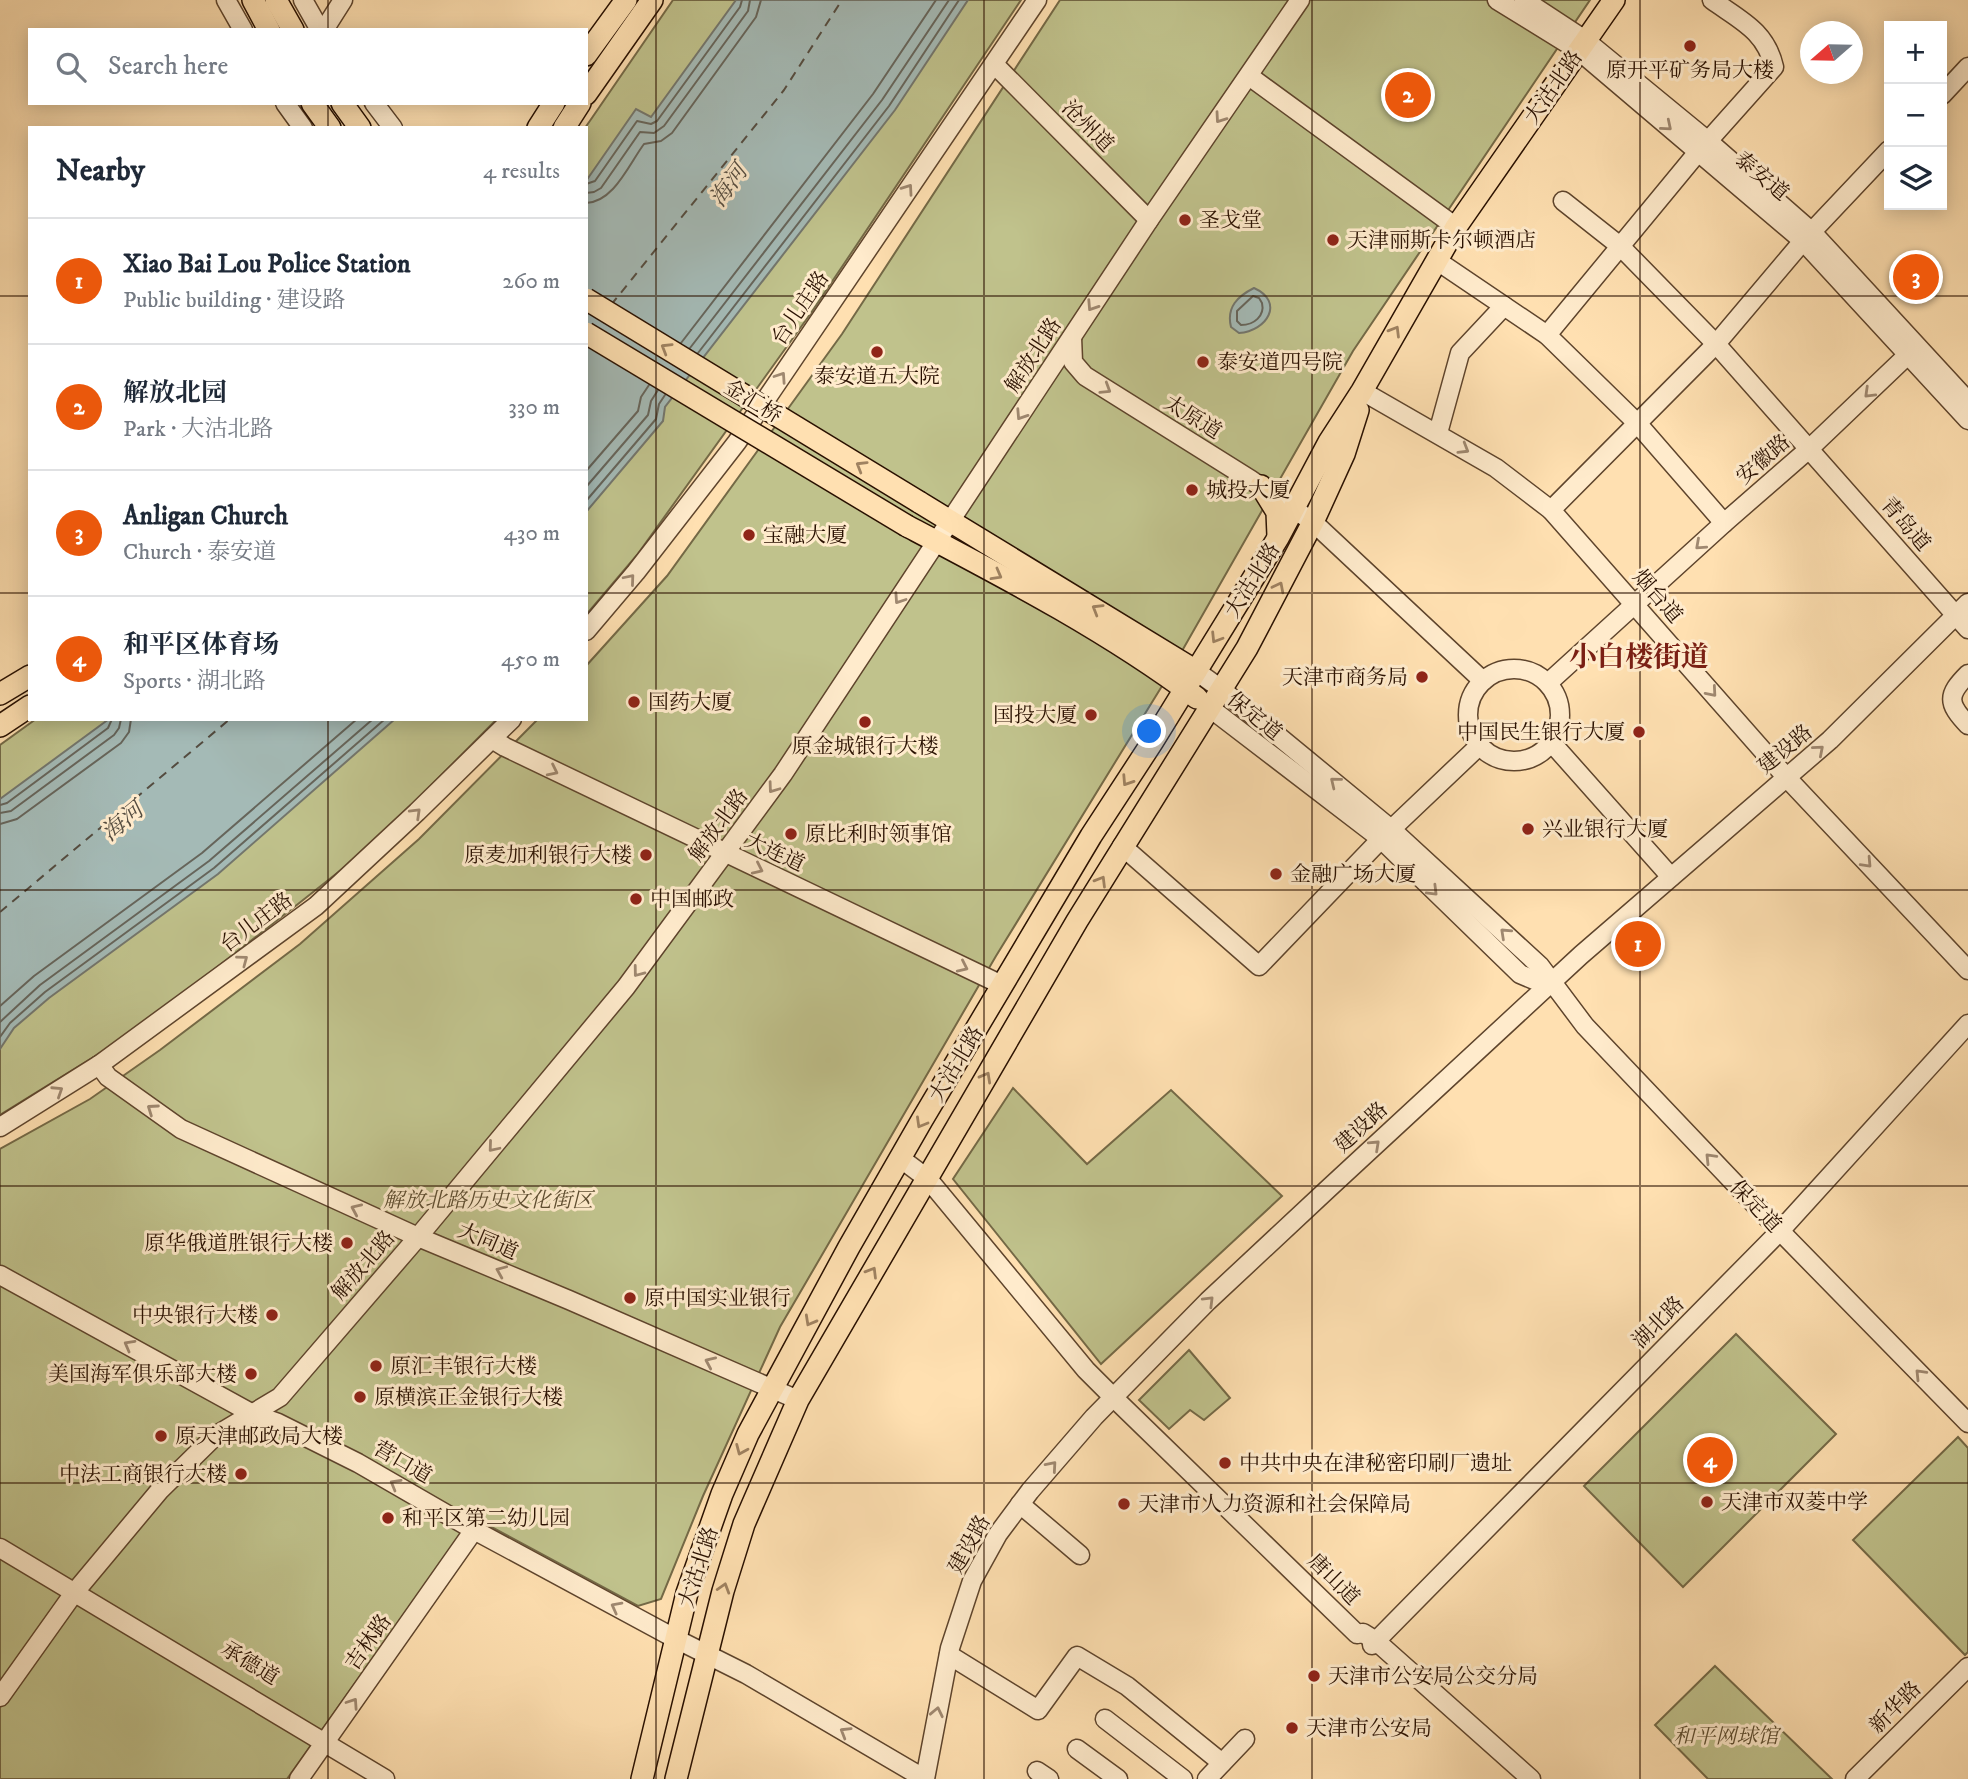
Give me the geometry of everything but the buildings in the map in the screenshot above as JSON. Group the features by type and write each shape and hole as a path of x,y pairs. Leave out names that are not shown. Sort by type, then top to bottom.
{"main road":[{"path":"253,0 268,28"},
{"path":"276,0 293,28"},
{"path":"285,0 293,28"},
{"path":"588,52 626,0"},
{"path":"588,91 652,0"},
{"name":"大沽北路","path":"642,1779 687,1593 722,1494 748,1434 772,1389 900,1158 1091,836 1163,724 1196,682 1329,442 1362,391 1456,227 1614,0"},
{"path":"313,105 329,126"},
{"path":"343,105 359,126"},
{"path":"539,126 553,105"},
{"path":"565,126 579,105"},
{"name":"金汇桥","path":"588,300 919,502"},
{"name":"金汇桥","path":"588,334 906,526 937,542"},
{"name":"大沽北路","path":"1196,682 1247,648 1313,522 1344,454 1356,421 1362,391"},
{"path":"1261,486 1277,512 1278,538"},
{"path":"919,502 952,520 1196,682 1184,748"},
{"path":"937,542 1150,653 1155,674 1167,701 1163,724"},
{"path":"0,694 28,677"},
{"name":"保定道","path":"1196,682 1210,708"},
{"path":"0,726 28,707"},
{"name":"大沽北路","path":"676,1779 706,1653 744,1524 798,1400 1122,846 1210,708"}],"street":[{"path":"226,0 242,28"},
{"path":"303,0 321,28"},
{"path":"323,28 343,0"},
{"name":"台儿庄路","path":"588,629 636,572 737,442 1037,0"},
{"name":"解放北路","path":"0,1697 74,1593 160,1490 192,1457 229,1426 280,1397 418,1237 626,987 783,775 1149,220 1300,0"},
{"name":"泰安道","path":"1497,0 1581,45"},
{"name":"泰安道","path":"1524,0 1703,146 1807,236 1913,350 1968,402"},
{"path":"1547,335 1703,146 1774,66 1770,50 1756,31 1712,0"},
{"name":"沧州道","path":"995,65 1149,220"},
{"path":"1947,90 1968,67"},
{"path":"1249,76 1456,227"},
{"path":"286,105 302,126"},
{"path":"376,105 391,126"},
{"path":"1551,510 1716,344 1807,236 1884,155"},
{"name":"青岛道","path":"1563,201 1620,246 1716,344 1964,616"},
{"path":"1436,260 1547,335 1637,423 1724,523"},
{"path":"1438,433 1460,353 1504,306"},
{"name":"太原道","path":"1072,337 1073,362 1085,376 1261,486 1313,522 1483,681"},
{"name":"泰安道","path":"1913,350 1968,420"},
{"name":"安徽路","path":"1548,683 1809,449 1913,350"},
{"name":"烟台道","path":"1362,391 1496,468 1551,510 1787,778 1968,970"},
{"path":"919,502 937,505 951,503 972,489"},
{"name":"建设路","path":"925,1779 948,1656 972,1581 998,1534 1020,1504 1094,1418 1208,1301 1552,982 1830,740 1964,616"},
{"path":"1513,668 1528,670 1548,683 1559,702 1560,718 1557,733 1551,742 1536,755 1522,761 1506,760 1492,755 1480,745 1472,733 1468,718 1469,703 1483,681 1499,671 1513,668"},
{"path":"1968,674 1954,689 1951,697 1953,706 1968,725"},
{"name":"保定道","path":"1196,682 1386,834 1511,967 1528,978 1552,982 1585,1026 1968,1423"},
{"name":"保定道","path":"1210,708 1386,834"},
{"name":"台儿庄路","path":"0,1127 99,1065 316,906 510,721"},
{"name":"大连道","path":"492,739 1002,985"},
{"path":"1551,742 1671,877"},
{"path":"1122,846 1259,966 1386,834 1480,745"},
{"path":"1748,810 1766,801 1786,797 1799,800 1820,813"},
{"name":"湖北路","path":"1374,1643 1780,1231 1968,1024"},
{"name":"大同道","path":"99,1065 108,1077 181,1129 418,1237 798,1400"},
{"name":"唐山道","path":"900,1158 928,1179 1086,1370 1133,1421 1356,1636 1363,1635 1374,1643 1531,1779"},
{"name":"营口道","path":"0,1275 253,1414 278,1423 359,1463 474,1530 746,1674 925,1779"},
{"path":"1020,1504 1080,1555"},
{"name":"吉林路","path":"299,1779 474,1530"},
{"name":"承德道","path":"0,1548 328,1740 401,1779"},
{"name":"唐山道","path":"1374,1643 1524,1779"},
{"path":"948,1656 1038,1710 1077,1657 1126,1686 1222,1763"},
{"name":"新华路","path":"1855,1779 1968,1667"},
{"path":"1105,1719 1183,1779"},
{"path":"1207,1779 1245,1739"},
{"name":"承德道","path":"328,1740 385,1779"},
{"path":"1077,1749 1118,1779"}],"green space":[{"path":"673,0 1021,0 811,313 637,555 588,613 588,126"},
{"name":"解放北路历史文化街区","path":"1060,0 1590,0 1353,351 1162,686 996,956 780,1327 703,1496 661,1599 638,1606 473,1517 287,1779 0,1779 0,1149 90,1099 160,1050 300,944 419,839 536,721 588,721 588,664 667,576 842,334"},
{"path":"33,721 495,721 370,847 134,1032 0,1115 0,745"},
{"path":"1013,1088 1087,1164 1171,1090 1282,1196 1101,1364 953,1179"},
{"path":"1736,1334 1836,1434 1683,1587 1584,1486"},
{"path":"1189,1350 1230,1398 1204,1420 1190,1410 1169,1429 1139,1400"},
{"path":"1958,1437 1968,1448 1968,1652 1965,1655 1853,1540"},
{"name":"和平网球馆","path":"1715,1666 1832,1779 1708,1779 1655,1725"}],"water":[{"name":"海河","path":"736,0 968,0 895,110 665,407 663,421 588,510 588,178 636,109 651,117"},
{"path":"1254,288 1269,301 1269,315 1258,327 1239,333 1231,327 1232,308 1238,299"},
{"name":"海河","path":"106,721 393,721 218,874 49,998 14,1028 0,1049 0,799"}],"ferry route":[{"path":"611,305 784,90 842,0"},
{"path":"0,912 228,721"}],"place":[{"name":"原开平矿务局大楼","path":"1690,46"},
{"name":"解放北园","path":"1408,95"},
{"name":"圣戈堂","path":"1185,220"},
{"name":"天津丽斯卡尔顿酒店","path":"1333,240"},
{"name":"Anligan Church","path":"1916,277"},
{"name":"泰安道五大院","path":"877,352"},
{"name":"泰安道四号院","path":"1203,362"},
{"name":"城投大厦","path":"1192,490"},
{"name":"宝融大厦","path":"749,535"},
{"name":"天津市商务局","path":"1422,677"},
{"name":"国药大厦","path":"634,702"},
{"name":"国投大厦","path":"1091,715"},
{"name":"原金城银行大楼","path":"865,722"},
{"name":"中国民生银行大厦","path":"1639,732"},
{"name":"兴业银行大厦","path":"1528,829"},
{"name":"原比利时领事馆","path":"791,834"},
{"name":"原麦加利银行大楼","path":"646,855"},
{"name":"金融广场大厦","path":"1276,874"},
{"name":"中国邮政","path":"636,899"},
{"name":"Xiao Bai Lou Police Station","path":"1638,944"},
{"name":"原华俄道胜银行大楼","path":"347,1243"},
{"name":"原中国实业银行","path":"630,1298"},
{"name":"中央银行大楼","path":"272,1315"},
{"name":"原汇丰银行大楼","path":"376,1366"},
{"name":"美国海军俱乐部大楼","path":"251,1374"},
{"name":"原横滨正金银行大楼","path":"360,1397"},
{"name":"原天津邮政局大楼","path":"161,1436"},
{"name":"和平区体育场","path":"1710,1460"},
{"name":"中共中央在津秘密印刷厂遗址","path":"1225,1463"},
{"name":"中法工商银行大楼","path":"241,1474"},
{"name":"天津市双菱中学","path":"1707,1502"},
{"name":"天津市人力资源和社会保障局","path":"1124,1504"},
{"name":"和平区第二幼儿园","path":"388,1518"},
{"name":"天津市公安局公交分局","path":"1314,1676"},
{"name":"天津市公安局","path":"1292,1728"}],"district":[{"name":"小白楼街道","path":"1639,656"}]}
